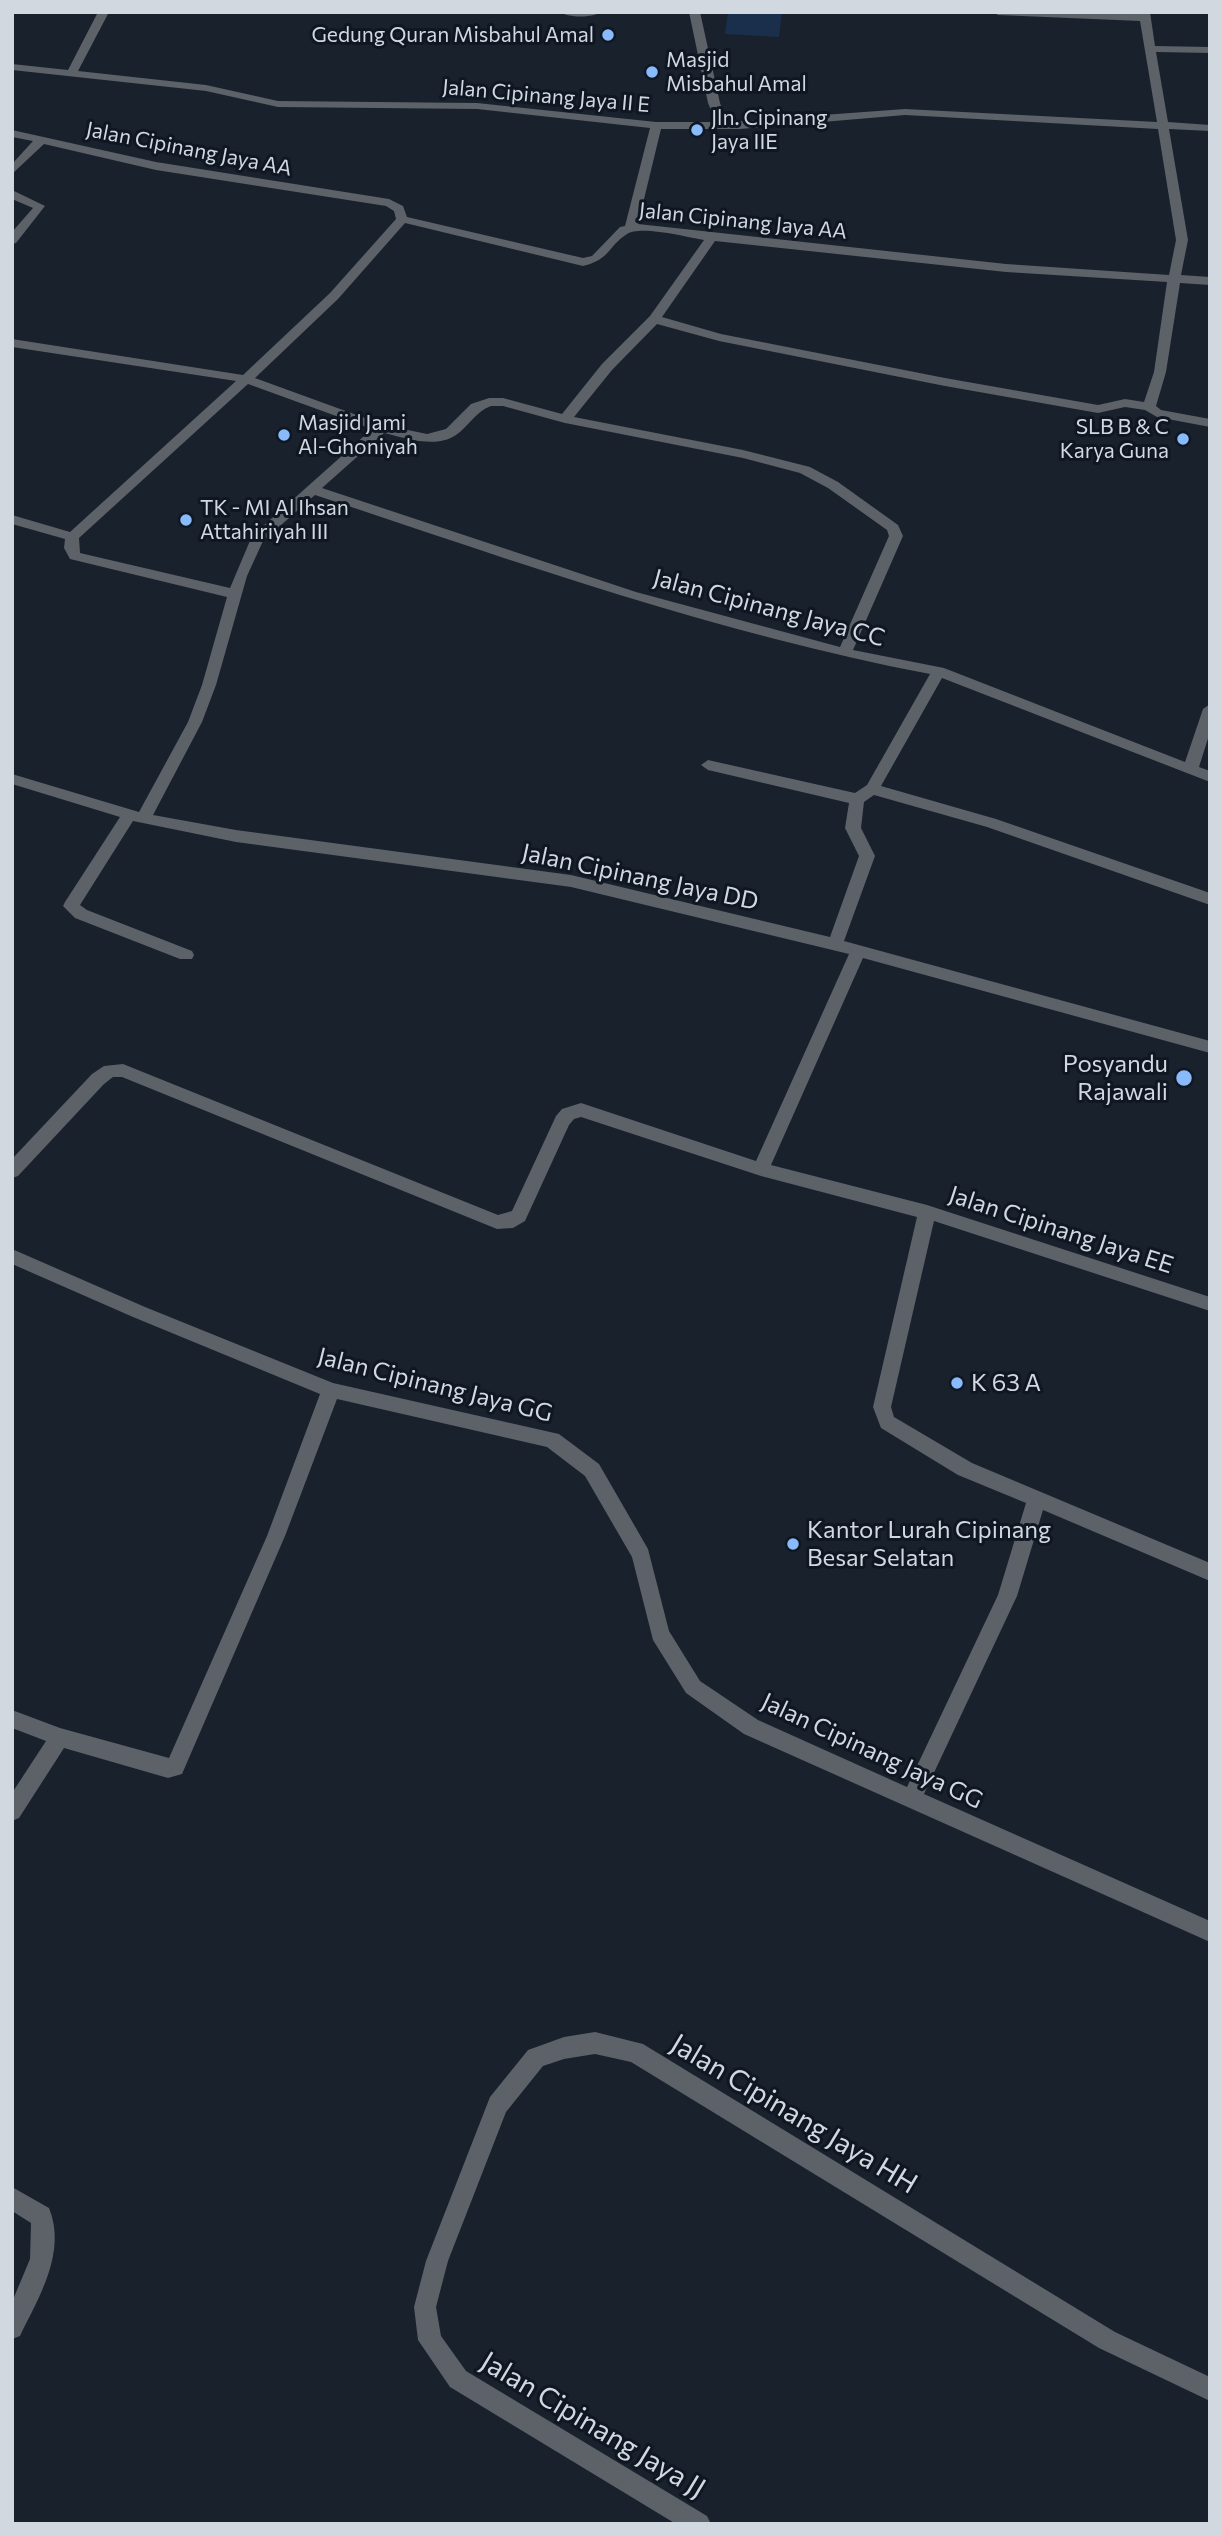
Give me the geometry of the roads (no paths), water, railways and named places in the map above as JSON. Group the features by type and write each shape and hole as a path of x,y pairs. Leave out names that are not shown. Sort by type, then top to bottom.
{"street":[{"path":"72,72 104,12"},
{"path":"565,12 596,12"},
{"path":"694,12 714,103 723,126"},
{"path":"998,12 1145,15 1182,240 1160,372 1149,407"},
{"path":"1150,49 1210,50"},
{"name":"Jalan Cipinang Jaya II E","path":"12,67 206,88 278,104 477,106 656,125 723,126 905,111 1210,128"},
{"path":"631,227 656,125"},
{"name":"Jalan Cipinang Jaya AA","path":"12,133 156,166 388,203 399,209 401,219 566,260 596,259 624,230 631,227 1006,268 1210,281"},
{"path":"12,172 42,139"},
{"path":"12,194 39,206 12,240"},
{"path":"235,594 75,555 71,548 72,537 334,296 401,219"},
{"path":"565,419 607,367 654,319 712,237"},
{"path":"654,319 805,355 1017,395 1098,409 1125,403 1149,407 1157,413 1210,423"},
{"path":"12,344 246,379 381,429 427,438 440,437 451,432 476,407 503,401 565,419 743,454 805,470 833,485 893,528 896,536 844,653"},
{"path":"186,955 81,914 71,906 136,817 195,722 209,685 240,576 257,539 381,429"},
{"name":"Jalan Cipinang Jaya CC","path":"314,490 631,595 844,653 939,671 1210,777"},
{"path":"12,520 72,537"},
{"path":"708,765 857,799 872,789 939,671"},
{"path":"1189,770 1210,709"},
{"name":"Jalan Cipinang Jaya DD","path":"12,779 136,817 236,836 571,881 835,944 1210,1047"},
{"path":"872,789 990,823 1210,899"},
{"path":"835,944 867,856 853,828 857,799"},
{"path":"761,1169 858,951"},
{"path":"12,1171 98,1079 110,1071 123,1070 497,1222 507,1222 519,1216 562,1121 568,1114 581,1110 761,1169 928,1212"},
{"name":"Jalan Cipinang Jaya EE","path":"1036,1501 965,1469 887,1422 882,1407 928,1212 1210,1304"},
{"name":"Jalan Cipinang Jaya GG","path":"12,1256 139,1312 331,1390 552,1440 592,1470 641,1555 660,1634 694,1687 751,1727 1210,1932"},
{"path":"12,1718 60,1737 168,1768 175,1767 276,1536 331,1390"},
{"path":"912,1799 1007,1596 1036,1501 1210,1572"},
{"path":"12,1811 60,1737"},
{"name":"Jalan Cipinang Jaya HH","path":"437,2261 498,2105 536,2058 564,2048 595,2043 635,2052 1107,2340 1210,2389"},
{"path":"12,2198 41,2216 46,2234 38,2271 12,2328"},
{"name":"Jalan Cipinang Jaya JJ","path":"437,2261 425,2307 430,2340 458,2379 699,2524"}],"place":[{"name":"Gedung Quran Misbahul Amal","path":"608,35"},
{"name":"Masjid Misbahul Amal","path":"652,72"},
{"name":"Jln. Cipinang Jaya IIE","path":"697,130"},
{"name":"Masjid Jami Al-Ghoniyah","path":"284,435"},
{"name":"SLB B & C Karya Guna","path":"1183,439"},
{"name":"TK - MI Al Ihsan Attahiriyah III","path":"186,520"},
{"name":"Posyandu Rajawali","path":"1184,1078"},
{"name":"K 63 A","path":"957,1383"},
{"name":"Kantor Lurah Cipinang Besar Selatan","path":"793,1544"}]}
